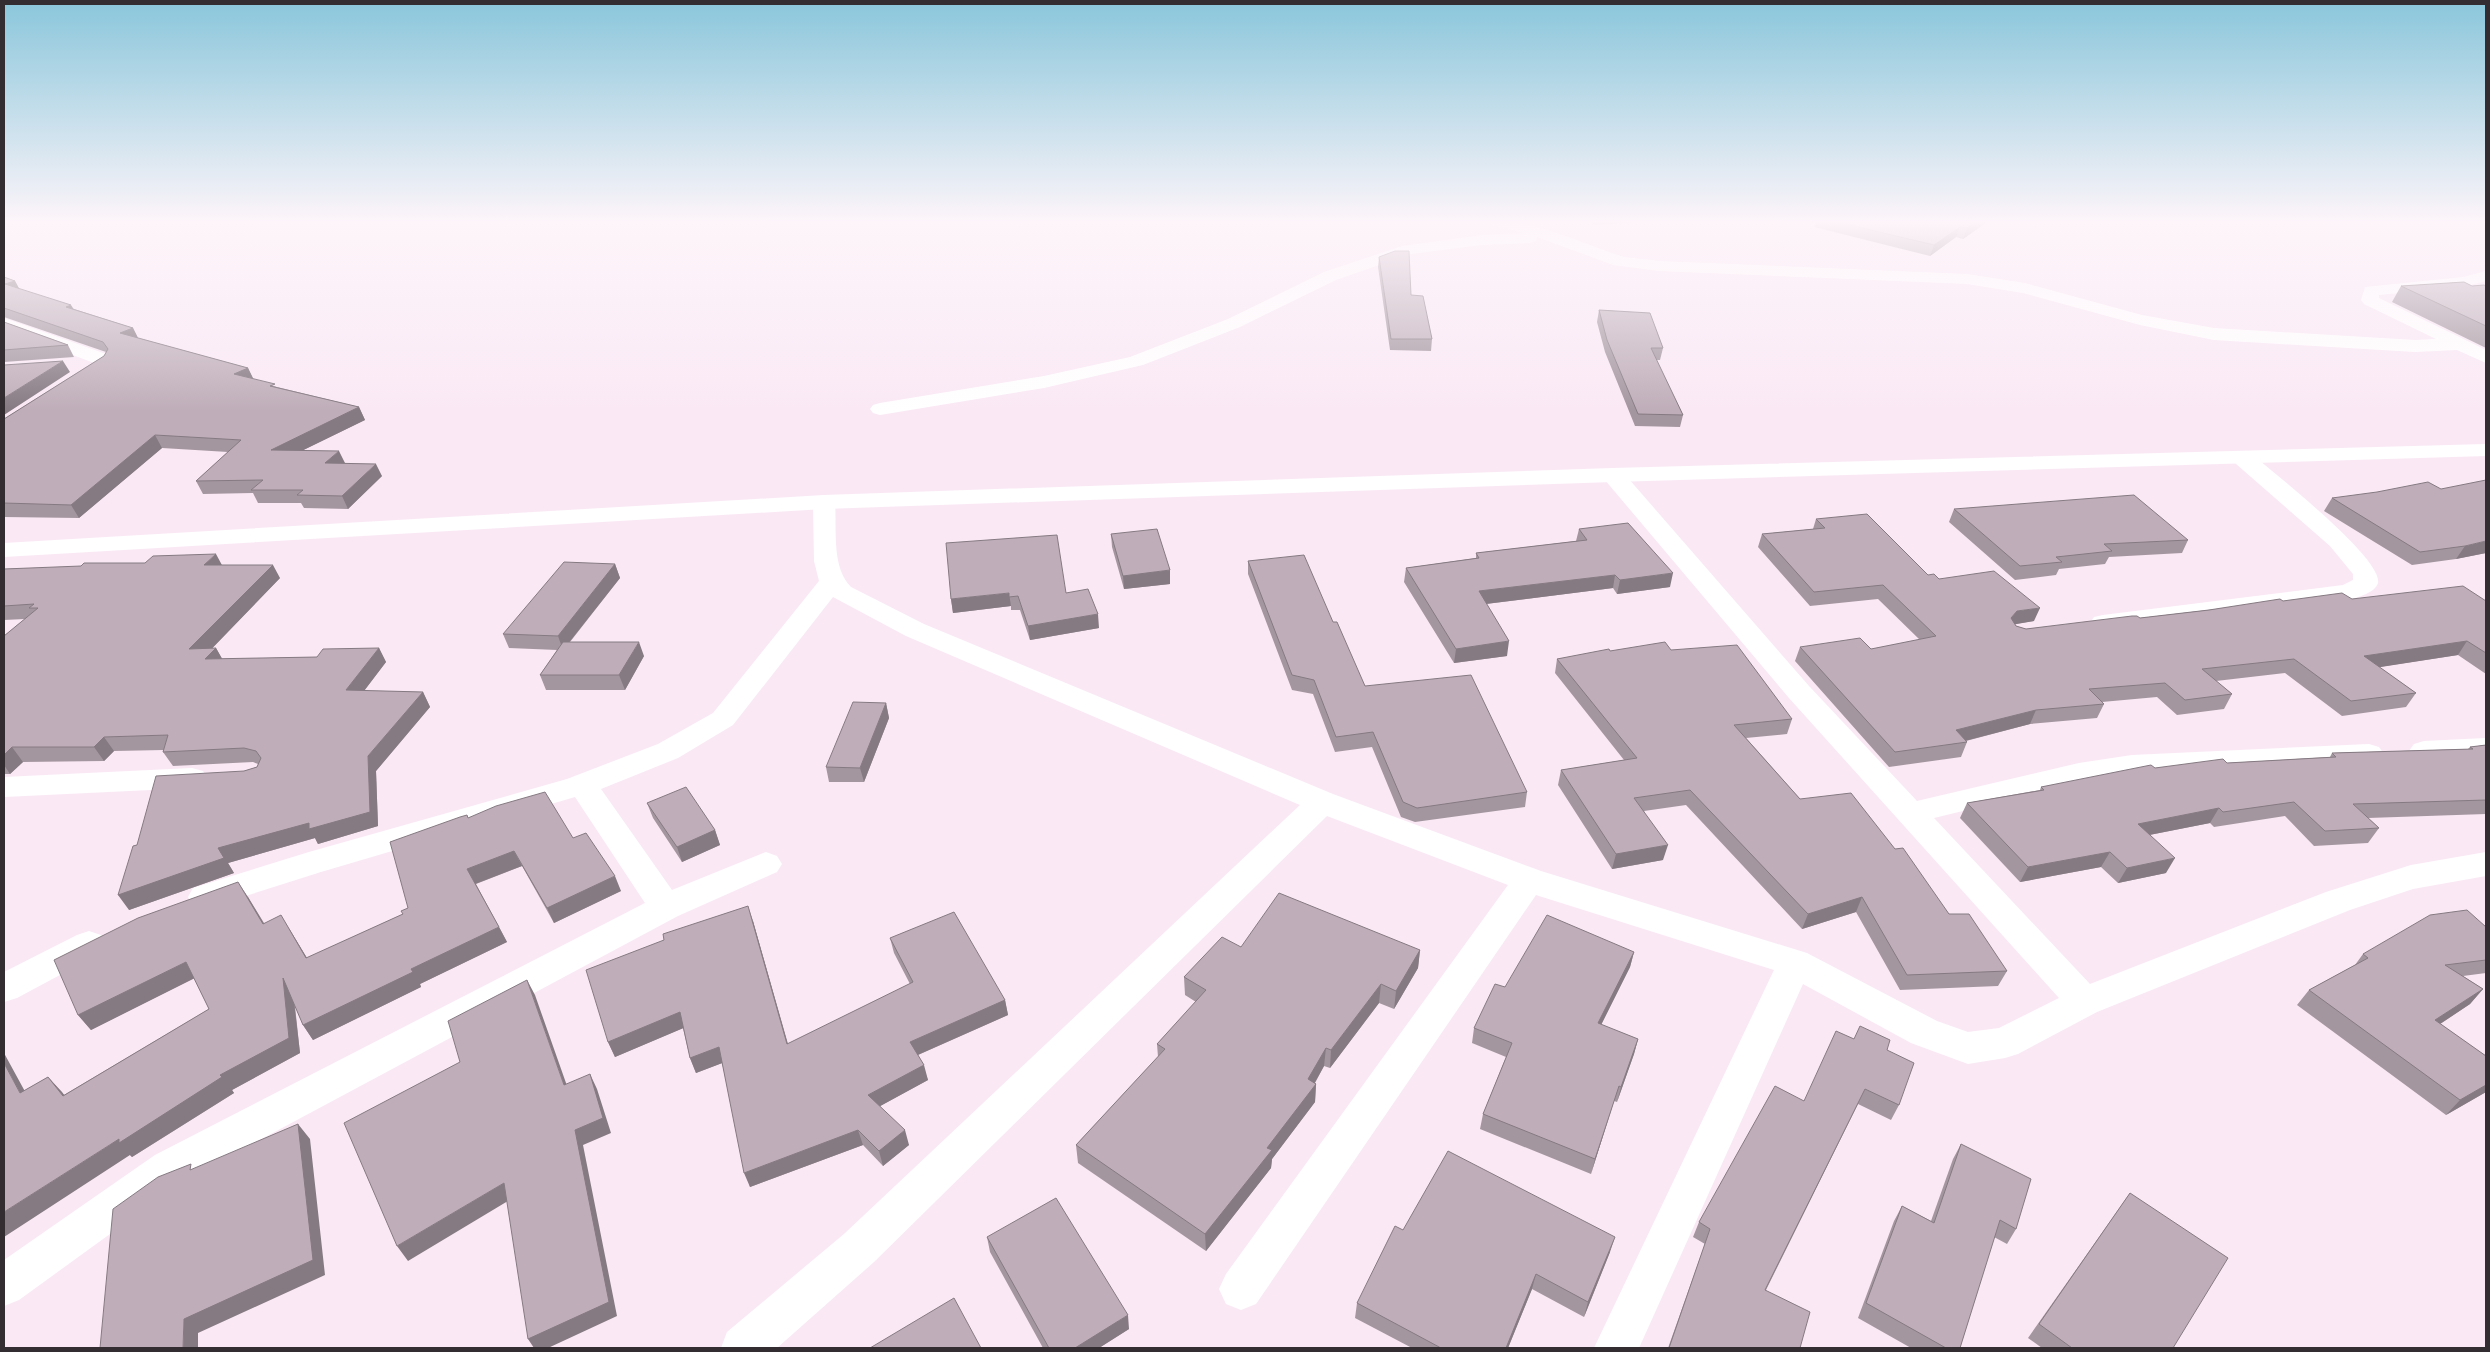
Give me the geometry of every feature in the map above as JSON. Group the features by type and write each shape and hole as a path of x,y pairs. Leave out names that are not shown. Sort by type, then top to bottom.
{"street":[{"path":"880,409 1044,382 1136,361 1234,323 1311,285"},
{"path":"2006,285 2025,288 2140,320 2214,334 2415,346 2462,344"},
{"path":"2432,285 2372,291 2370,300 2486,357"},
{"path":"4,323 102,359 103,362"},
{"path":"66,367 103,362"},
{"path":"84,375 103,362"},
{"path":"4,550 824,502 1613,475 2486,450"},
{"path":"2078,626 2350,592 2365,584 2365,573 2338,541 2243,458"},
{"path":"1613,475 1799,692 2084,1002"},
{"path":"824,502 826,561 832,582 842,592 915,630 1322,802 1529,880 1795,963 1924,1032 1968,1048 2005,1044 2084,1002 2338,901 2411,876 2486,864"},
{"path":"181,906 270,874 582,785 701,734 723,719 832,582"},
{"path":"1911,813 2079,774 2132,765 2486,748"},
{"path":"4,787 223,776"},
{"path":"582,785 666,907"},
{"path":"743,1348 859,1248 1322,802"},
{"path":"4,1285 169,1168 666,907 766,864"},
{"path":"1241,1289 1529,880"},
{"path":"4,988 110,934"},
{"path":"1616,1348 1795,963"}],"building":[{"path":"4,285 8,285 71,305 66,307 133,328 120,333 248,368 234,374 275,384 270,386 359,407 271,450 339,451 325,463 376,464 342,496 297,495 303,490 251,490 263,480 196,481 241,440 155,435 71,505 4,503 4,419 104,356 108,349 103,342 4,308"},
{"path":"1383,285 1411,285 1411,295 1423,296 1432,339 1391,339"},
{"path":"2484,285 2486,286 2486,326 2401,286"},
{"path":"1599,310 1650,313 1663,348 1651,348 1683,415 1638,414 1607,340"},
{"path":"4,322 68,345 4,350"},
{"path":"63,361 4,398 4,365"},
{"path":"2486,480 2486,541 2420,552 2332,498 2428,482 2441,489"},
{"path":"2134,495 2188,540 2104,544 2112,551 2056,557 2062,562 2020,566 1954,509"},
{"path":"1867,514 1928,575 1934,574 1939,579 1994,571 2040,608 2017,611 2011,618 2016,626 2026,629 2132,616 2140,618 2209,610 2280,599 2283,601 2342,593 2352,599 2463,586 2486,601 2486,653 2467,641 2364,656 2416,693 2351,701 2294,659 2202,669 2232,694 2185,700 2165,683 2089,689 2104,704 2036,710 1956,730 1967,742 1895,752 1800,647 1860,638 1871,649 1936,636 1883,585 1814,592 1762,534 1825,528 1816,519"},
{"path":"1628,523 1673,573 1620,580 1615,575 1479,591 1509,641 1456,649 1406,568 1479,558 1476,553 1587,540 1579,529"},
{"path":"1157,529 1170,570 1123,576 1111,534"},
{"path":"1057,535 1066,593 1088,589 1098,614 1028,626 1018,596 1009,597 1009,593 951,599 946,543"},
{"path":"216,554 204,565 273,565 189,649 216,648 205,659 317,657 323,649 379,648 346,690 423,692 368,756 370,812 309,829 309,823 218,848 224,858 118,895 133,846 137,845 156,776 244,771 257,767 261,758 256,751 244,748 163,752 168,735 104,737 94,747 12,747 4,755 4,636 38,608 29,608 34,604 4,606 4,569 81,566 84,563 145,563 153,556"},
{"path":"1304,555 1333,622 1337,622 1365,686 1471,675 1527,792 1417,808 1403,802 1373,732 1336,737 1314,680 1292,675 1248,561"},
{"path":"564,562 615,564 558,636 503,634"},
{"path":"563,642 639,642 619,675 540,675"},
{"path":"1665,642 1671,650 1737,645 1792,719 1734,725 1800,799 1851,793 1895,849 1903,848 1949,914 1969,914 2007,971 1907,975 1862,897 1808,914 1690,790 1634,798 1668,845 1616,854 1561,770 1637,758 1557,659 1609,649 1610,651"},
{"path":"853,702 886,703 860,768 826,767"},
{"path":"2486,745 2486,800 2353,804 2379,828 2325,831 2294,802 2223,812 2219,808 2138,824 2175,858 2127,868 2110,852 2028,867 1967,803 2044,790 2041,787 2151,765 2155,768 2223,759 2227,763 2336,757 2332,753 2473,749 2470,747"},
{"path":"686,787 715,830 677,847 647,803"},
{"path":"545,792 573,838 586,833 615,876 547,908 514,851 467,869 499,927 411,969 413,972 303,1025 283,978 289,1038 220,1075 222,1077 119,1143 119,1139 4,1212 4,1063 20,1093 48,1077 63,1096 209,1009 186,962 78,1015 54,960 138,918 238,882 263,924 281,915 306,958 403,914 401,911 408,908 390,842 460,817 467,815 468,818 496,806"},
{"path":"1279,893 1420,950 1396,991 1381,984 1331,1050 1326,1048 1308,1079 1316,1084 1267,1148 1272,1150 1205,1234 1076,1145 1165,1049 1157,1044 1206,990 1184,977 1222,937 1241,947"},
{"path":"748,906 787,1044 913,982 890,938 954,912 1005,1000 910,1042 924,1065 868,1095 905,1130 879,1151 858,1130 744,1173 719,1047 690,1058 680,1012 608,1042 586,970 664,940 663,934"},
{"path":"2467,910 2486,927 2486,960 2445,965 2483,989 2435,1020 2486,1056 2486,1085 2460,1100 2309,990 2368,958 2363,954 2430,915"},
{"path":"1547,915 1634,952 1598,1023 1638,1039 1621,1087 1619,1086 1595,1159 1483,1114 1512,1043 1474,1028 1495,984 1505,987"},
{"path":"527,980 564,1085 590,1074 603,1118 575,1130 609,1302 528,1339 504,1183 397,1246 344,1123 460,1062 448,1021"},
{"path":"1860,1026 1890,1040 1887,1050 1914,1063 1899,1105 1865,1089 1765,1290 1810,1312 1800,1348 1669,1348 1710,1229 1699,1222 1775,1086 1804,1101 1836,1031 1854,1039"},
{"path":"298,1124 313,1260 184,1319 183,1348 100,1348 113,1209 158,1177 191,1164 190,1170"},
{"path":"1961,1144 2031,1179 2016,1229 2000,1220 1960,1348 1946,1348 1866,1303 1902,1206 1934,1223"},
{"path":"1448,1151 1615,1237 1588,1302 1536,1274 1506,1348 1441,1348 1357,1303 1395,1226 1403,1230"},
{"path":"2130,1193 2228,1258 2173,1348 2072,1348 2039,1324"},
{"path":"1056,1198 1128,1315 1075,1348 1049,1348 987,1237"},
{"path":"954,1298 981,1348 870,1348"}]}
